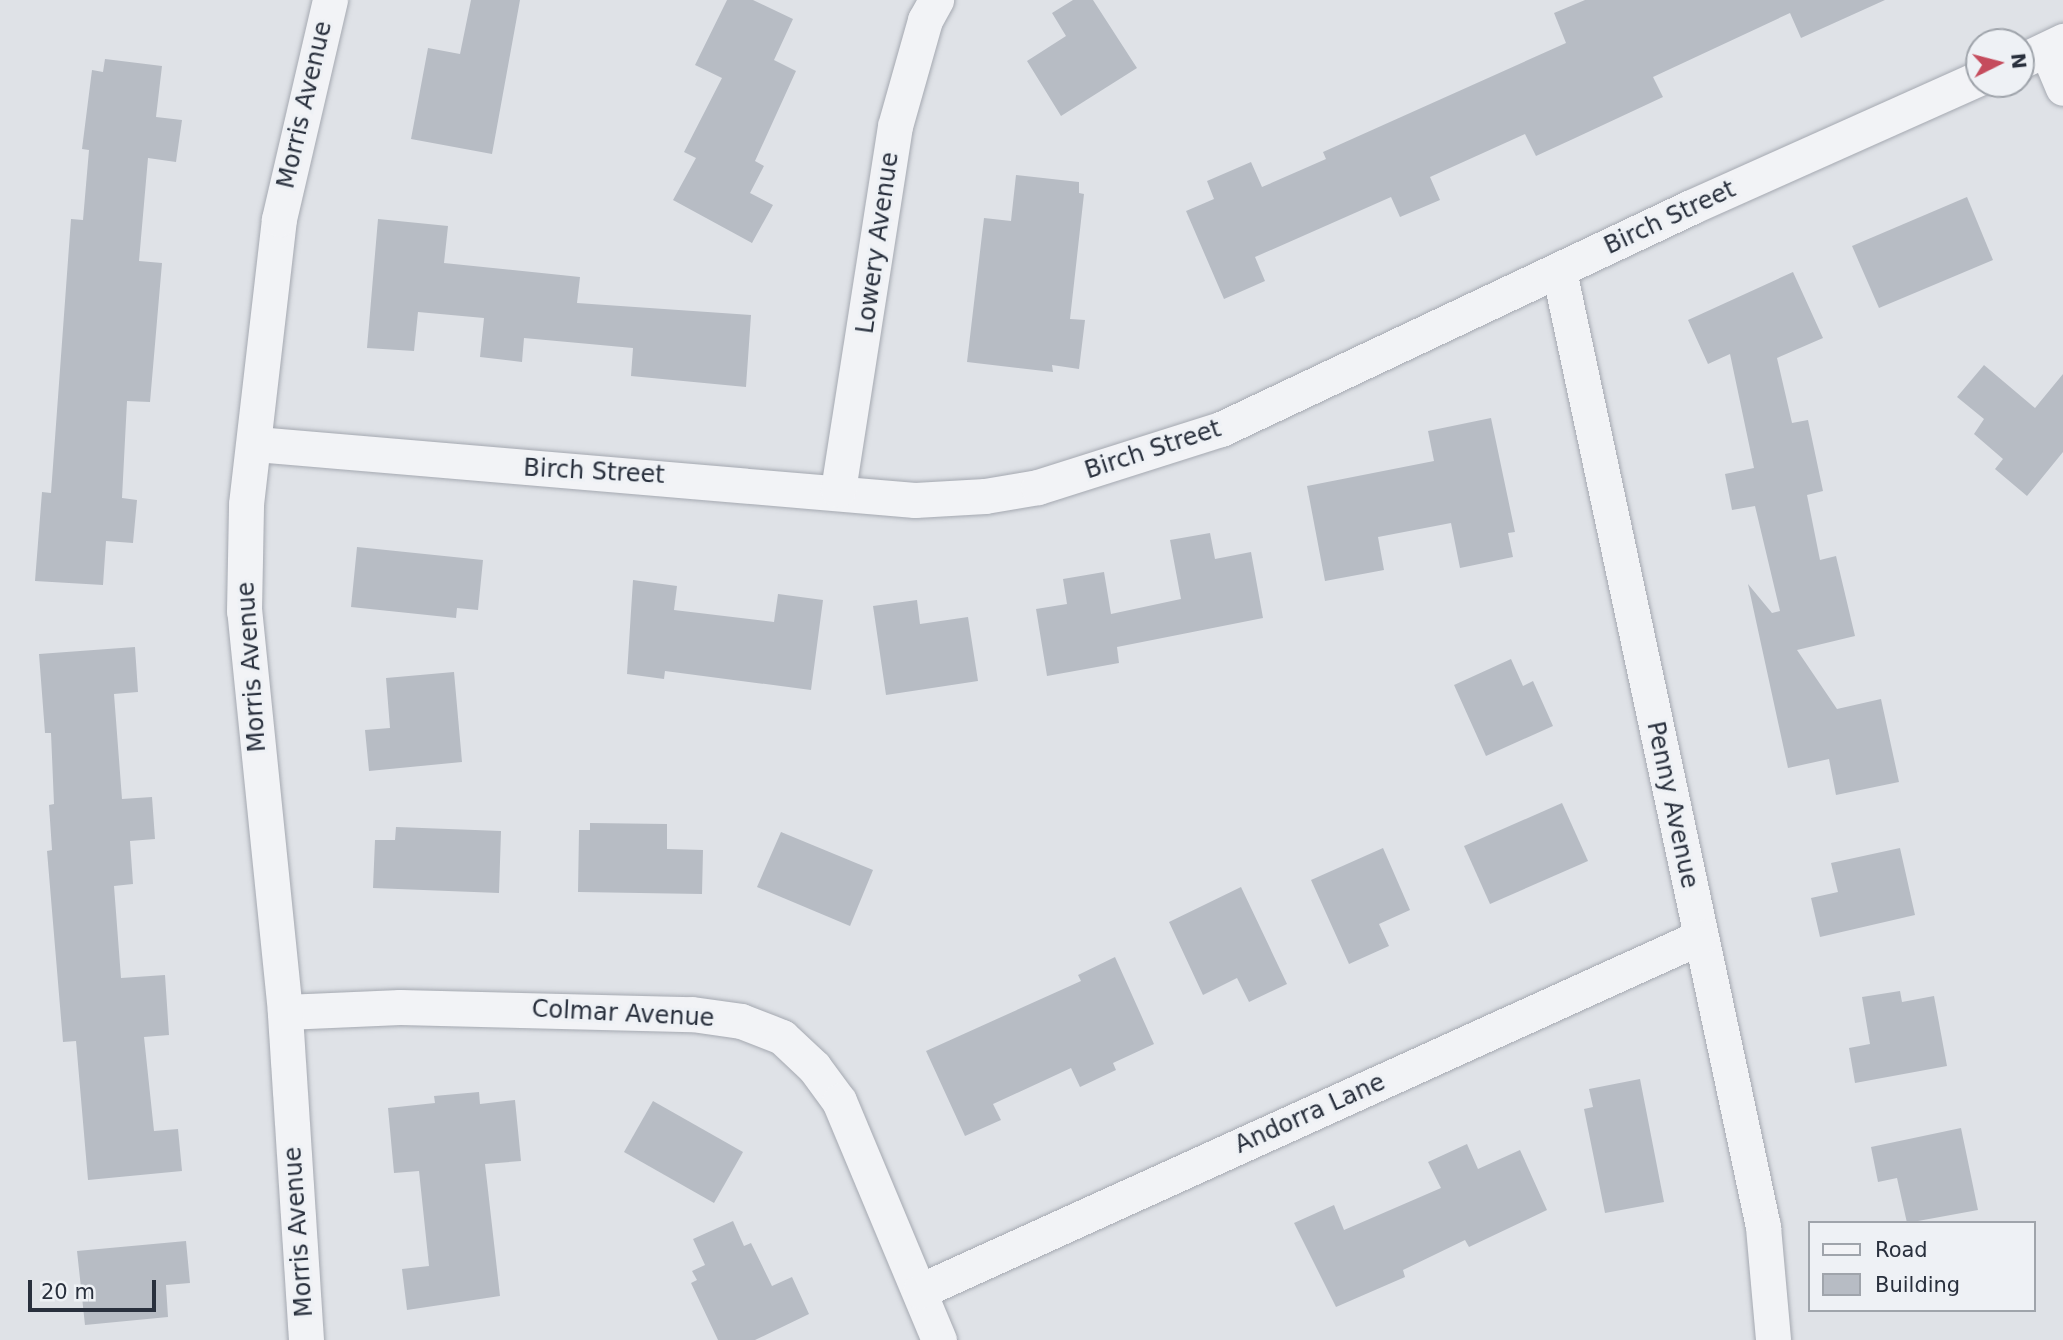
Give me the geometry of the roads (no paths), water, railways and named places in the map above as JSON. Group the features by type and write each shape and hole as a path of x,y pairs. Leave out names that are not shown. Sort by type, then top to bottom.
{"street":[{"name":"Morris Avenue","path":"306,1340 285,1012 244,611 246,504 256,444 279,219 330,0"},
{"name":"Lowery Avenue","path":"838,490 895,125 925,20 936,0"},
{"path":"2044,51 2063,88"},
{"name":"Birch Street","path":"256,444 838,490 915,500 985,496 1038,486 1170,448 1221,429 1965,84"},
{"name":"Penny Avenue","path":"1559,271 1763,1227 1773,1340"},
{"name":"Andorra Lane","path":"920,1291 1700,937"},
{"name":"Colmar Avenue","path":"285,1012 400,1007 692,1014 741,1021 782,1037 814,1067 839,1101 939,1340"}]}
